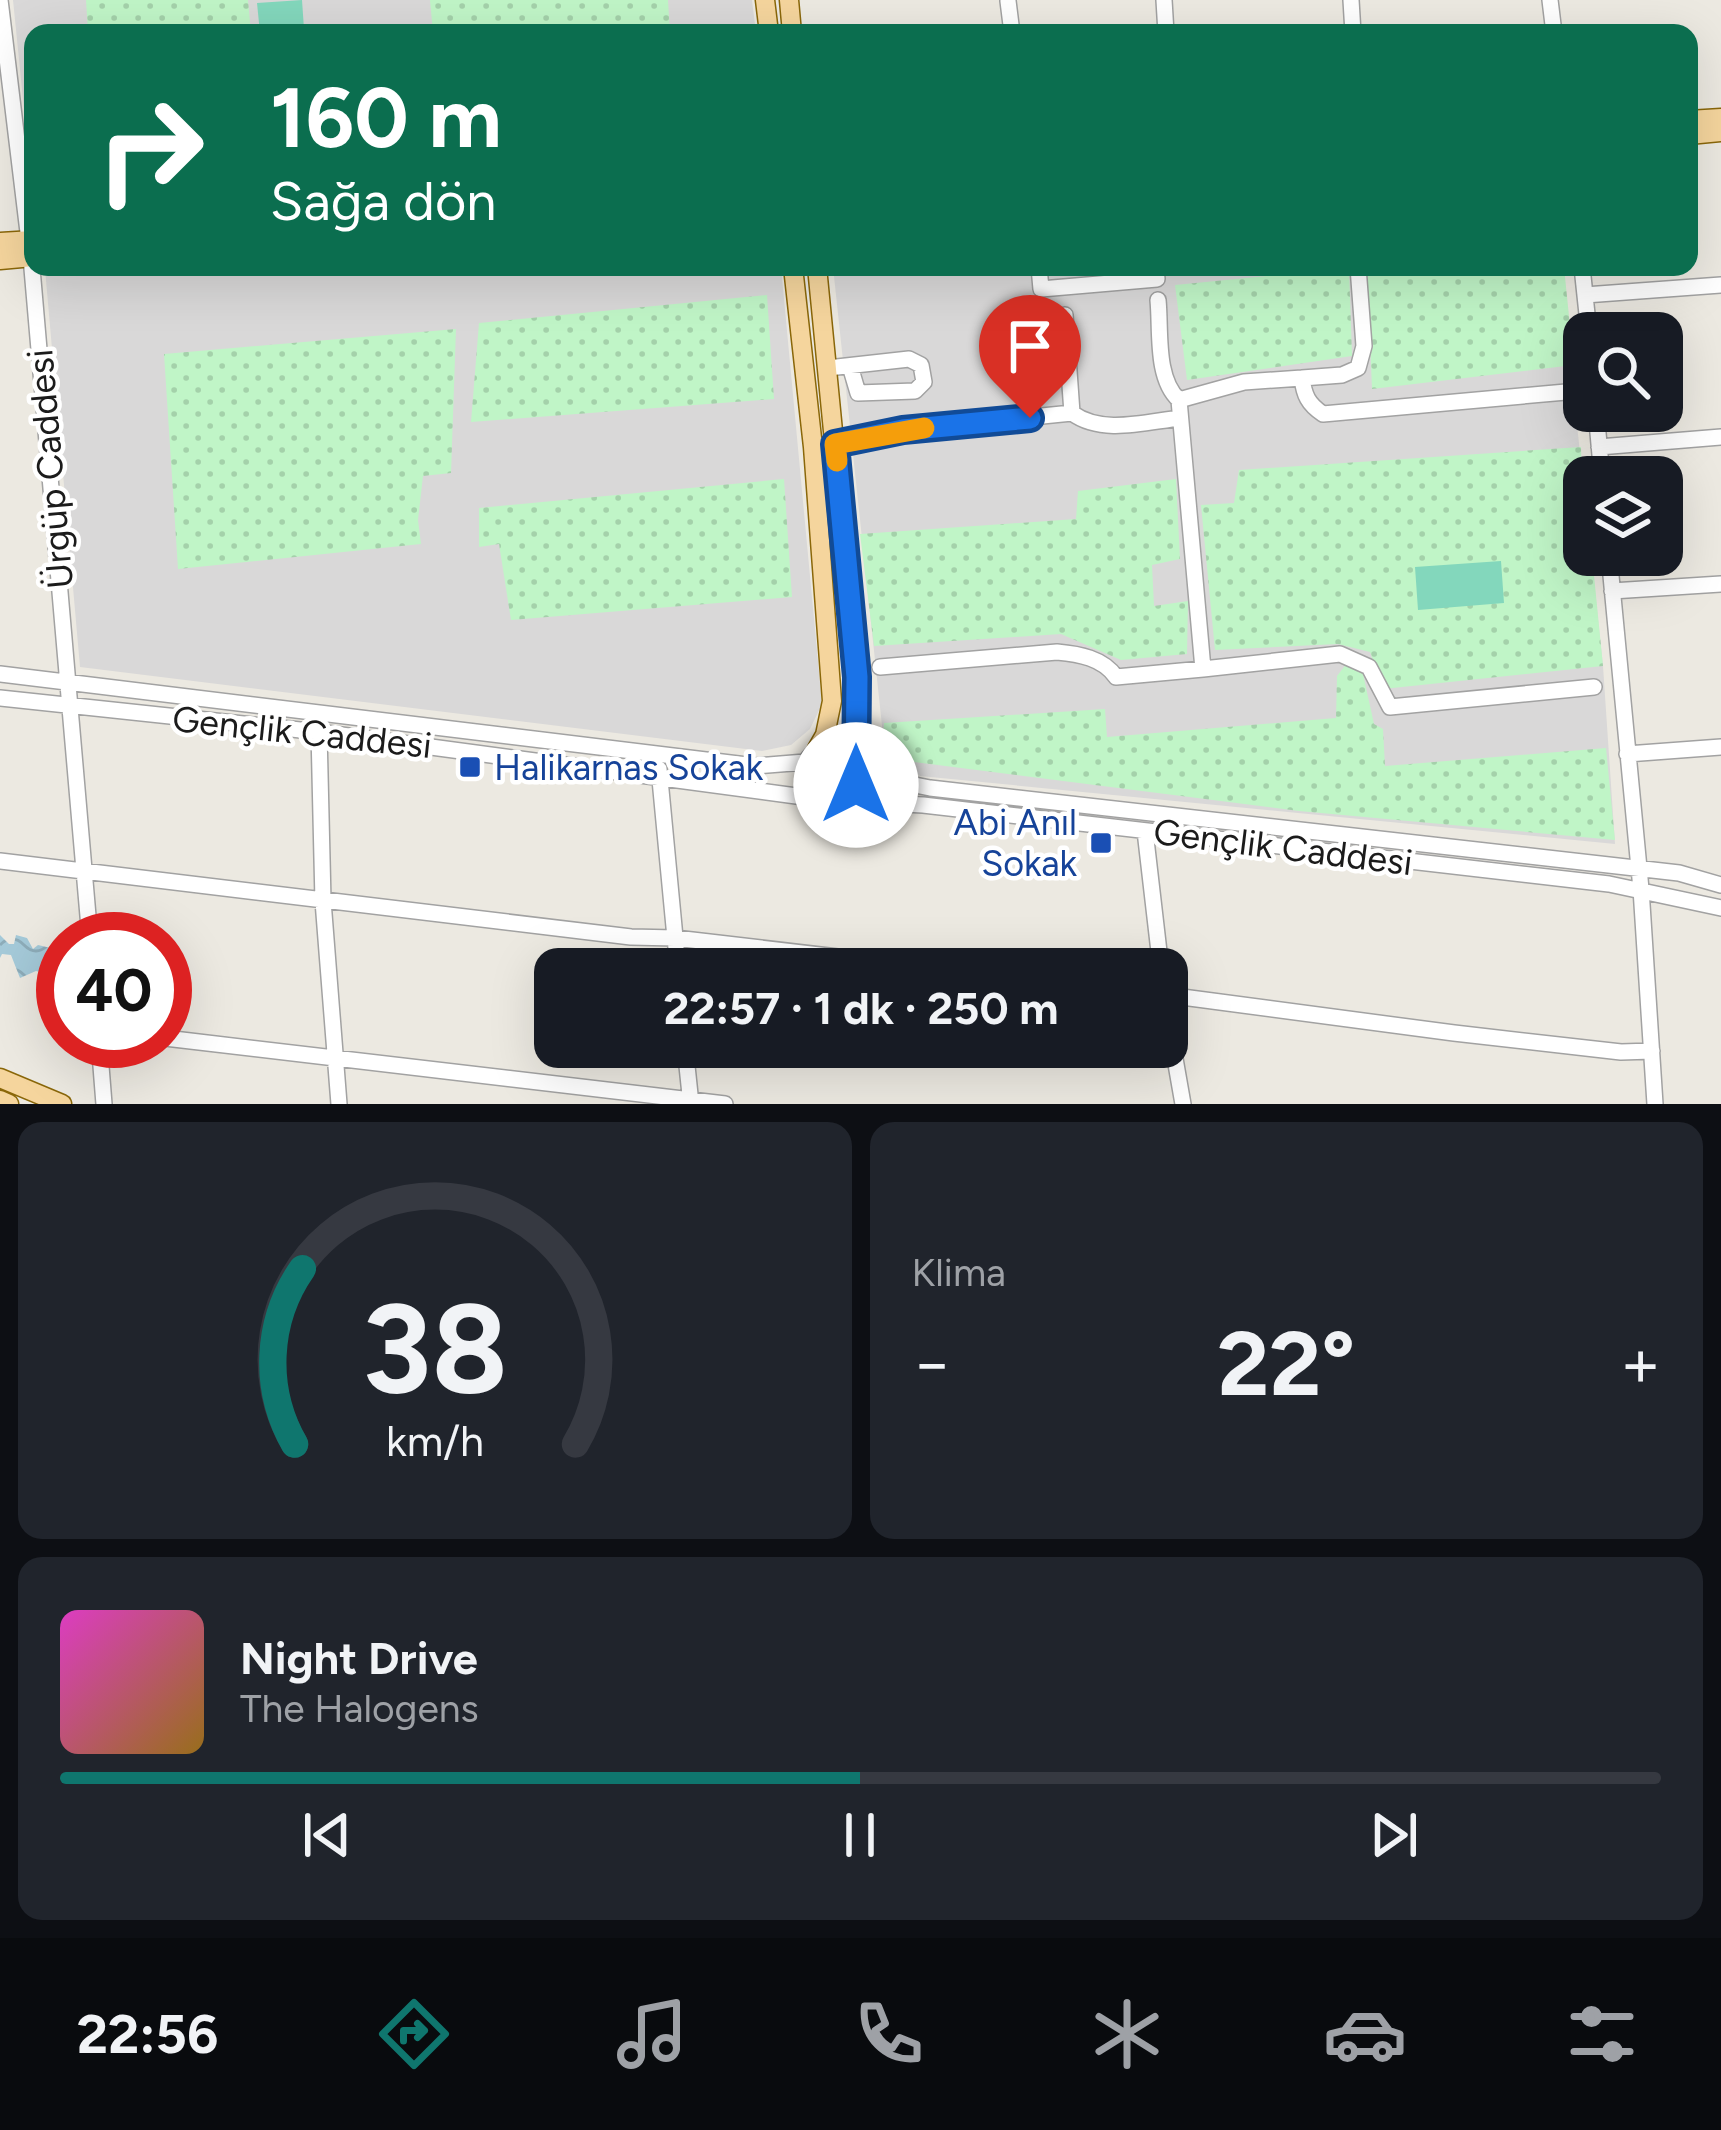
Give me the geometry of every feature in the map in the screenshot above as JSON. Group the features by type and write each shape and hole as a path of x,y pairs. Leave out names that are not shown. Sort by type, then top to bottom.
{"main road":[{"path":"794,276 813,447 832,701 825,735 811,756"},
{"path":"818,276 857,677 857,761"},
{"path":"0,1078 62,1104"},
{"path":"0,1100 9,1104"}],"street":[{"name":"Ürgüp Caddesi","path":"0,0 24,193"},
{"name":"Ürgüp Caddesi","path":"33,276 89,912"},
{"path":"1040,276 1041,289 1157,276"},
{"path":"1179,400 1244,382 1342,375 1358,368 1364,346 1359,276"},
{"path":"1583,276 1587,312"},
{"path":"1585,296 1721,285"},
{"path":"1158,300 1164,370 1170,392 1179,400 1203,669"},
{"path":"1065,315 1072,413"},
{"path":"828,368 850,365 908,359 921,365 924,382 915,391 858,394 850,365"},
{"path":"1302,378 1304,394 1323,413 1563,392"},
{"path":"813,447 903,430 1072,413 1085,423 1112,426 1180,418"},
{"path":"1598,432 1600,456"},
{"path":"1599,447 1721,437"},
{"path":"1611,576 1641,889 1655,1104"},
{"path":"1612,591 1721,584"},
{"path":"880,667 1057,652 1108,665 1116,677 1340,655 1369,668 1390,707 1594,687"},
{"name":"Gençlik Caddesi","path":"0,674 755,766 811,756"},
{"name":"Gençlik Caddesi","path":"0,698 320,732 818,796"},
{"path":"320,732 323,901 339,1104"},
{"path":"834,745 857,761 856,785 844,798 818,796 806,782 811,756 834,745"},
{"path":"1628,754 1721,747"},
{"path":"660,752 658,776 676,948"},
{"name":"Gençlik Caddesi","path":"857,761 900,782 930,788 1639,868 1721,885"},
{"name":"Gençlik Caddesi","path":"844,798 1641,889 1721,908"},
{"path":"1145,831 1159,948"},
{"path":"0,861 631,938 760,948"},
{"path":"1188,998 1454,1033 1621,1052 1652,1051"},
{"path":"192,1042 725,1104"},
{"path":"101,1068 104,1104"},
{"path":"687,1068 690,1102"},
{"path":"1177,1068 1183,1104"}],"shaded area":[{"path":"13,0 752,0 755,24 24,24 24,109"},
{"path":"46,276 782,276 822,704 810,729 791,745 762,751 80,667"},
{"path":"834,276 1561,276 1563,432 1578,432 1580,456 1563,456 1563,576 1593,576 1615,844 920,776 896,755 883,735"}],"green space":[{"path":"86,0 248,0 250,24 87,24"},
{"path":"302,0 304,24 259,24 257,3"},
{"path":"430,0 668,0 669,24 432,24"},
{"path":"1267,276 1349,276 1352,356 1187,380 1175,285"},
{"path":"1367,276 1565,276 1569,312 1563,312 1563,366 1372,389"},
{"path":"767,295 774,399 471,422 479,323"},
{"path":"456,329 451,473 423,476 418,520 421,544 178,569 164,354"},
{"path":"1581,447 1581,456 1563,456 1563,576 1594,576 1603,666 1383,689 1370,652 1338,644 1215,650 1201,505 1234,503 1239,470"},
{"path":"784,479 792,597 511,620 499,544 479,547 479,508"},
{"path":"1176,479 1180,559 1152,565 1154,606 1188,601 1187,654 1121,660 1061,634 874,646 860,534 1076,519 1078,491"},
{"path":"1501,561 1504,603 1418,610 1415,567"},
{"path":"1347,663 1363,674 1374,724 1383,729 1385,766 1606,748 1615,840 1299,811 914,762 883,735 884,723 1105,709 1107,737 1336,718 1337,676"}],"water":[{"path":"0,935 9,944 14,944 16,935 27,938 33,949 36,947 36,971 20,978 11,955 0,958"}],"slow traffic":[{"path":"837,461 835,444 924,428"}],"place":[{"name":"Halikarnas Sokak","path":"470,767"},
{"name":"Abi Anıl Sokak","path":"1101,843"}],"route":[{"path":"856,785 857,677 835,444 903,430 1030,418"}]}
